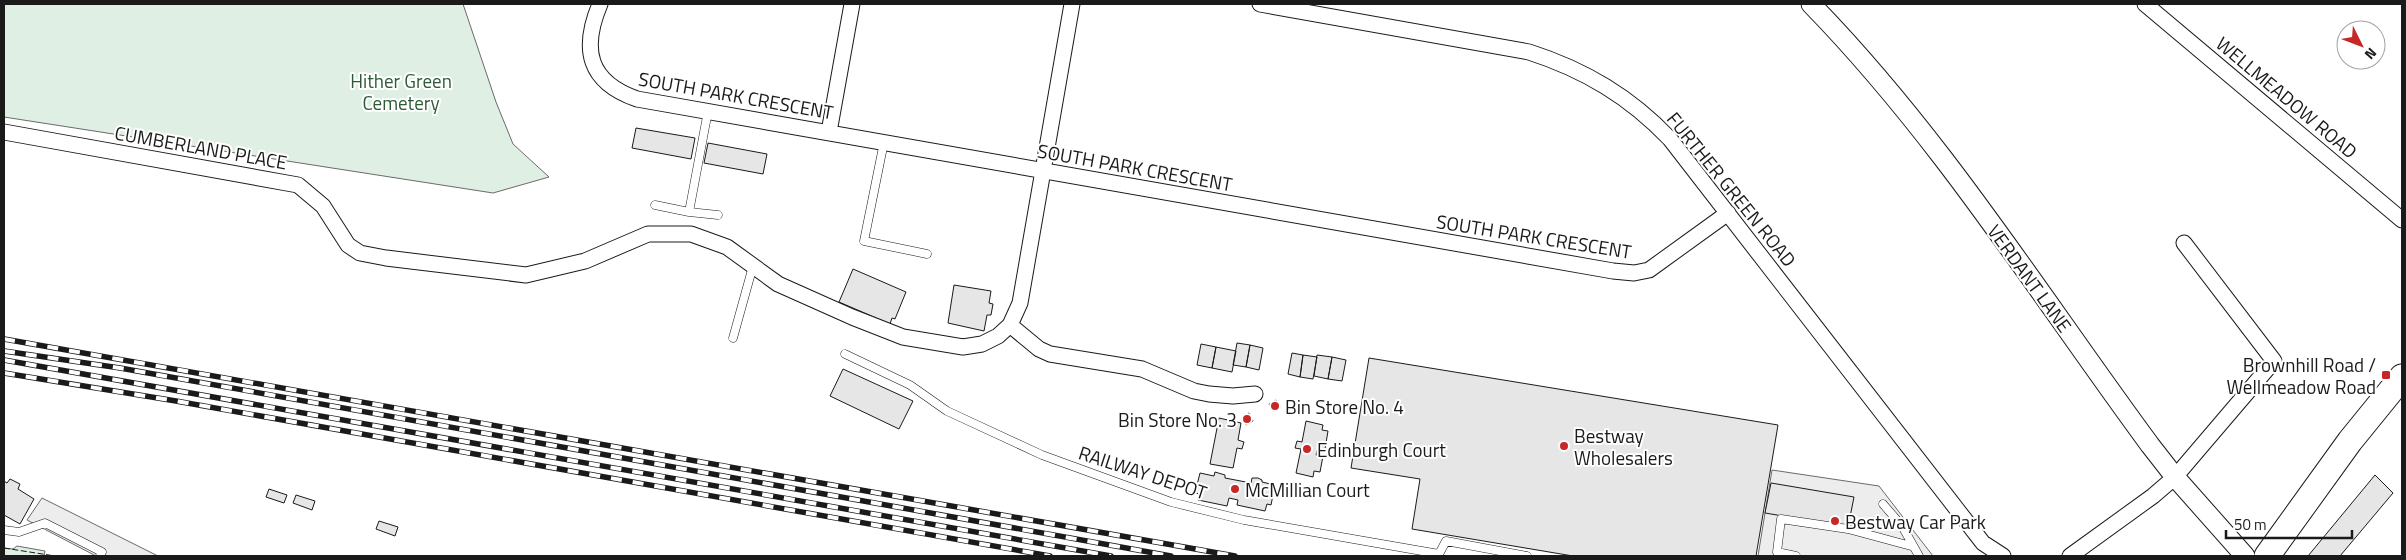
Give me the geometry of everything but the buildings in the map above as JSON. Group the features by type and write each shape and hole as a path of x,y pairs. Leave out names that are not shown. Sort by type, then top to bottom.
{"highway":[{"path":"2267,556 2350,441 2402,378"}],"street":[{"name":"SOUTH PARK CRESCENT","path":"600,4 591,24 589,47 597,70 604,81 614,89 637,99 1634,274 1648,270 1662,262 1728,212"},
{"path":"829,132 852,4"},
{"name":"CUMBERLAND PLACE","path":"4,132 298,185 323,206 348,245 360,253 386,258 526,275 586,261 648,234 691,234 727,247 778,284 903,337 963,347 982,344 998,336 1010,325 1020,303 1072,4"},
{"name":"FURTHER GREEN ROAD","path":"1260,4 1501,47 1558,62 1609,87 1632,103 1670,139 1982,543 2003,556"},
{"name":"VERDANT LANE","path":"1811,4 1914,120 1976,202 2174,477 2245,556"},
{"name":"WELLMEADOW ROAD","path":"2145,4 2402,220"},
{"path":"2070,556 2153,496 2174,477 2274,361 2184,243"},
{"path":"1010,325 1040,349 1050,354 1142,369 1202,393 1233,396 1255,394"}],"lane":[{"path":"689,212 708,111"},
{"path":"884,142 864,241 927,254"},
{"path":"655,205 689,212 718,215"},
{"path":"733,338 753,266"},
{"name":"RAILWAY DEPOT","path":"845,354 910,385 947,411 1033,451 1171,502 1244,520 1439,554 1446,541 1527,556"},
{"path":"1883,504 1902,526 1911,546 1920,556"},
{"path":"1796,556 1777,552 1781,519 1848,529 1911,546"},
{"path":"4,530 19,532 44,523 101,554 110,556"}],"green space":[{"name":"Hither Green Cemetery","path":"4,4 463,4 496,102 513,144 549,177 493,193 4,117"},
{"path":"17,546 45,551 44,556 4,556 4,548 13,549"}],"shaded area":[{"name":"Bestway Car Park","path":"1772,470 1879,486 1933,556 1758,556"},
{"path":"42,498 158,556 96,556 27,520"}],"railway":[{"path":"4,339 1235,556"},
{"path":"4,351 120,368 1171,556"},
{"path":"4,360 1111,556"},
{"path":"4,373 176,401 1050,556"}],"fence":[{"path":"4,548 55,556"}],"place":[{"name":"Brownhill Road / Wellmeadow Road","path":"2386,375"},
{"name":"Bin Store No. 4","path":"1275,406"},
{"name":"Bin Store No. 3","path":"1247,419"},
{"name":"Bestway Wholesalers","path":"1564,446"},
{"name":"Edinburgh Court","path":"1307,449"},
{"name":"McMillian Court","path":"1235,489"},
{"name":"Bestway Car Park","path":"1835,521"}]}
